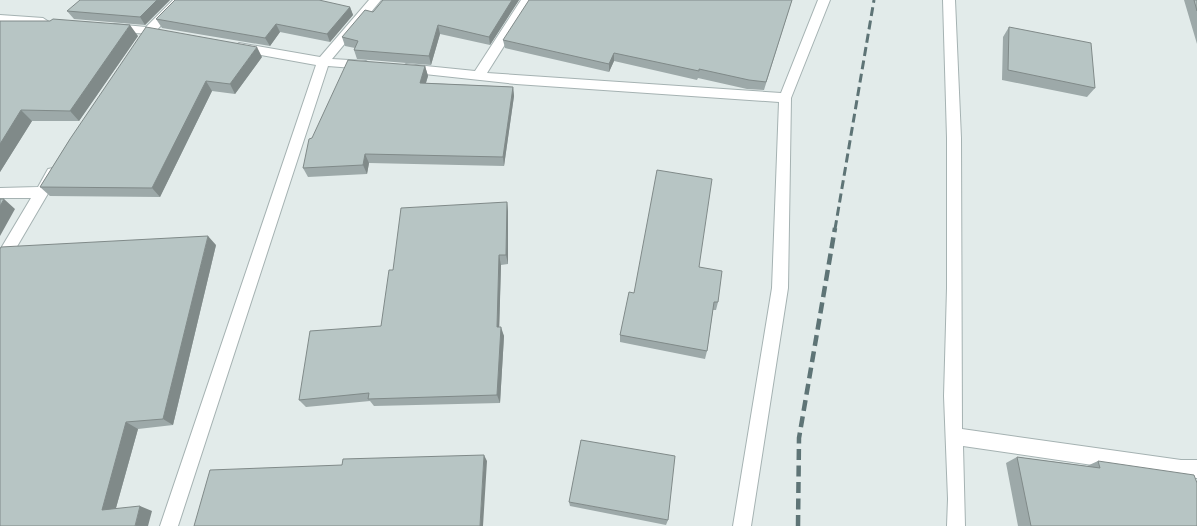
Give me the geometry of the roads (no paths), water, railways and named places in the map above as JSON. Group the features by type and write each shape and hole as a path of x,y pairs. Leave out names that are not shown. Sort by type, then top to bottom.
{"street":[{"path":"138,47 149,31 179,0"},
{"path":"169,526 323,62 375,0"},
{"path":"480,74 527,0"},
{"path":"742,526 780,288 785,98 824,0"},
{"path":"949,0 954,138 955,288 952,396 957,499 956,526"},
{"path":"0,19 60,24"},
{"path":"99,27 168,34"},
{"path":"226,44 323,62 480,74 516,80 785,98"},
{"path":"0,263 40,192 62,160"},
{"path":"0,193 40,192"},
{"path":"954,436 1181,469 1197,469"}],"railway":[{"path":"835,229 874,0"},
{"path":"798,526 799,438 835,228"}]}
